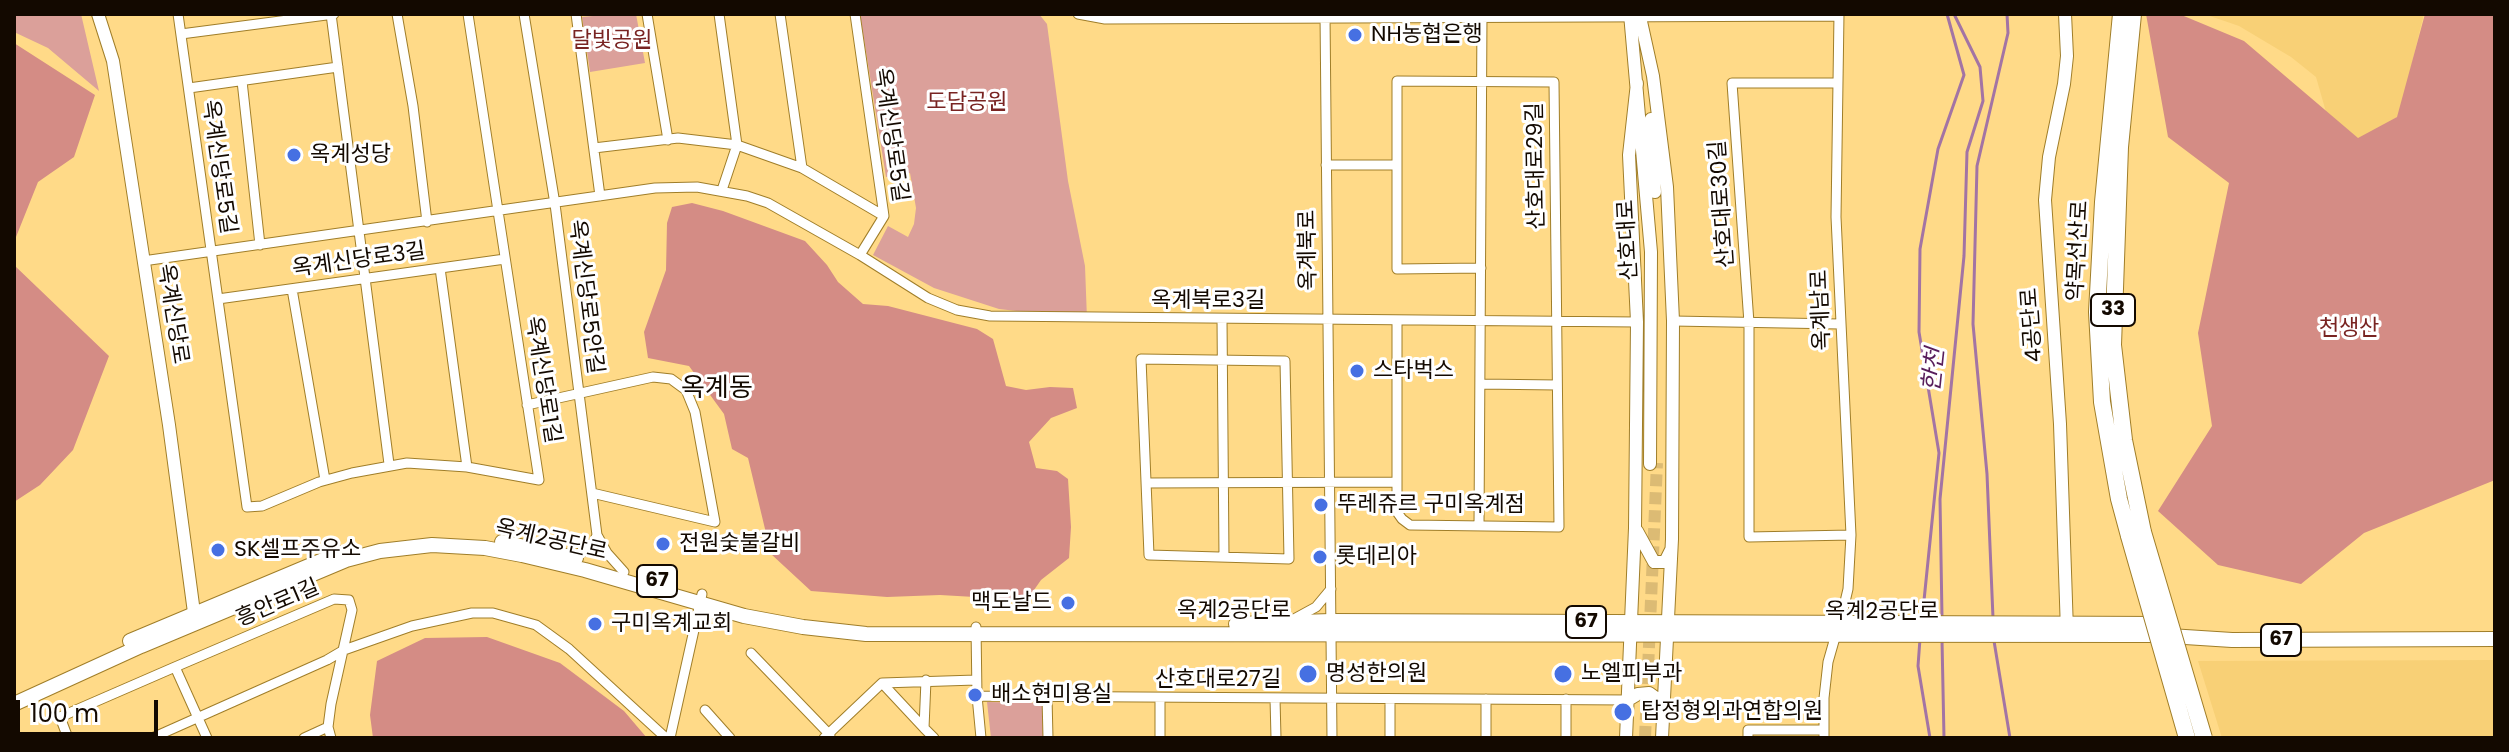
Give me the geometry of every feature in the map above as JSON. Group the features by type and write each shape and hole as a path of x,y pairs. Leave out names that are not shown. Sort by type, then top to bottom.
{"highway":[{"name":"약목선산로","path":"2121,14 2099,255 2098,358 2110,450 2136,534"},
{"name":"약목선산로","path":"2133,14 2116,225 2113,345 2136,534"},
{"name":"33","path":"2136,534 2187,738"},
{"name":"33","path":"2136,534 2204,738"}],"main road":[{"name":"옥계2공단로","path":"14,704 313,561 356,547 394,540 458,536 525,546 571,557 624,572 744,616 866,634 1284,623 1332,627"},
{"name":"옥계2공단로","path":"14,693 195,618 346,560 380,551 432,545 485,548 701,599"},
{"name":"옥계2공단로","path":"2067,630 2163,624 2241,632 2495,630"},
{"name":"옥계2공단로","path":"976,631 1332,627 2067,630 2232,640 2495,639"}],"street":[{"name":"옥계신당로","path":"98,14 113,61 195,618"},
{"name":"옥계신당로5길","path":"178,14 212,251"},
{"path":"181,34 333,14 389,464"},
{"path":"397,14 413,106 427,222"},
{"path":"468,14 498,212"},
{"path":"524,14 555,204"},
{"path":"576,14 600,196"},
{"path":"647,14 668,140"},
{"path":"719,14 737,145 722,190"},
{"path":"780,14 802,168"},
{"name":"옥계신당로5길","path":"855,14 884,216 860,255"},
{"path":"1078,14 1105,19 1839,15"},
{"name":"4공단로","path":"2065,14 2067,56 2064,84 2048,165 2045,200 2060,424 2067,630"},
{"path":"1635,15 1653,76 1667,187 1673,321 1672,549 1662,738"},
{"name":"산호대로","path":"1635,15 1650,110 1656,226 1659,394 1653,464 1651,252 1637,83 1635,15"},
{"name":"옥계남로","path":"1823,734 1828,662 1848,589 1851,535 1835,151 1839,15"},
{"name":"옥계북로","path":"1325,16 1332,738"},
{"path":"1479,526 1482,16"},
{"name":"옥계신당로5길","path":"189,88 338,67"},
{"name":"옥계신당로5길","path":"242,81 260,245"},
{"name":"산호대로29길","path":"1397,320 1397,512 1410,525 1559,527 1554,82 1397,81 1397,269 1481,268"},
{"path":"1626,738 1635,528 1637,322 1629,155 1637,83"},
{"name":"산호대로30길","path":"1838,83 1732,83 1749,323 1749,537 1851,535"},
{"path":"594,148 696,138 737,145 802,168 884,216"},
{"path":"1326,165 1397,165"},
{"name":"옥계신당로5길","path":"143,261 679,187 722,190 768,203 860,255 908,288 957,310 990,316 1087,319"},
{"name":"옥계신당로5안길","path":"555,204 597,535 607,553 624,572"},
{"name":"옥계신당로1길","path":"212,251 247,507 262,506 325,480 389,464 424,462 539,480 498,212"},
{"name":"옥계신당로3길","path":"218,299 505,259"},
{"path":"440,268 467,467"},
{"path":"292,289 325,480"},
{"name":"옥계북로3길","path":"1087,319 1328,320"},
{"path":"1222,319 1224,557"},
{"path":"1328,320 1637,322"},
{"path":"1673,321 1840,324"},
{"path":"1141,359 1222,360 1285,361 1289,559 1149,555 1141,359"},
{"name":"옥계신당로5안길","path":"579,394 653,377 671,379 686,390 695,412 715,522 592,493"},
{"path":"1480,384 1557,385"},
{"path":"527,405 579,394"},
{"path":"1146,483 1397,482"},
{"path":"1635,528 1654,562 1665,562 1672,549"},
{"path":"571,557 591,549 597,535"},
{"path":"1284,623 1316,607 1331,589"},
{"name":"흥안로1길","path":"68,738 60,717 334,599 343,598 352,604 328,727 331,738"},
{"path":"152,738 344,650 445,617 493,613 536,625 569,649 668,738 701,599"},
{"path":"976,631 981,738"},
{"path":"751,653 828,737 882,683 976,680"},
{"path":"175,667 207,738"},
{"path":"924,728 926,680"},
{"path":"882,683 934,738"},
{"path":"1628,700 1642,693 1652,695 1659,703 1663,718"},
{"name":"산호대로27길","path":"977,696 1628,700"},
{"path":"1047,697 1048,738"},
{"path":"1160,698 1160,738"},
{"path":"1275,698 1276,738"},
{"path":"1390,699 1390,738"},
{"path":"1486,699 1486,738"},
{"path":"1566,699 1566,738"},
{"path":"705,710 730,738"},
{"path":"304,738 328,727"},
{"path":"1748,734 1823,734"}],"shaded area":[{"path":"2204,14 2424,14 2399,116 2358,139 2326,112 2316,77 2291,57 2239,26"},
{"path":"2495,660 2495,738 2222,738 2198,661"}],"green space":[{"path":"14,14 81,14 99,91 48,48 14,32"},
{"name":"달빛공원","path":"636,14 645,63 590,72 582,17"},
{"name":"도담공원","path":"860,14 1039,14 1047,24 1068,181 1085,266 1087,319 999,309 934,288 873,255 888,226 908,237 916,208 910,173 886,177"},
{"name":"천생산","path":"2146,14 2179,14 2244,41 2358,138 2397,117 2425,14 2495,14 2495,480 2364,533 2301,584 2218,565 2158,511 2212,426 2198,333 2229,183 2168,137"},
{"path":"14,43 95,95 74,157 38,182 14,242"},
{"path":"692,203 805,241 838,282 863,304 888,306 977,329 993,339 1006,386 1026,390 1073,388 1077,408 1051,418 1029,442 1036,468 1057,471 1068,479 1069,558 1041,580 1027,600 940,595 887,597 811,591 771,554 748,458 732,449 724,414 689,366 648,358 644,332 666,270 667,223 672,207"},
{"path":"14,265 109,356 73,450 40,485 14,502"},
{"path":"487,637 560,663 624,711 647,738 373,738 370,715 377,661 425,638"},
{"path":"987,702 1042,703 1043,738 991,738"}],"waterway":[{"path":"1922,620 1939,453 1919,332 1920,249 1938,149 1964,75 1947,14"},
{"name":"한천","path":"1942,617 1940,499 1964,256 1967,152 1983,101 1980,67 1954,14"},
{"path":"1993,618 1987,474 1973,324 1977,166 2008,33 2007,14"},
{"path":"1920,639 1918,666 1930,738"},
{"name":"한천","path":"1942,640 1944,738"},
{"path":"1994,641 2010,738"}],"tunnel":[{"path":"1645,738 1657,463"}],"place":[{"name":"NH농협은행","path":"1355,35"},
{"name":"옥계성당","path":"294,155"},
{"name":"스타벅스","path":"1357,371"},
{"name":"뚜레쥬르 구미옥계점","path":"1321,505"},
{"name":"전원숯불갈비","path":"663,544"},
{"name":"SK셀프주유소","path":"218,550"},
{"name":"롯데리아","path":"1320,557"},
{"name":"맥도날드","path":"1068,603"},
{"name":"구미옥계교회","path":"595,624"},
{"name":"명성한의원","path":"1308,674"},
{"name":"노엘피부과","path":"1563,674"},
{"name":"배소현미용실","path":"975,695"},
{"name":"탑정형외과연합의원","path":"1623,712"}],"district":[{"name":"옥계동","path":"717,389"}]}
